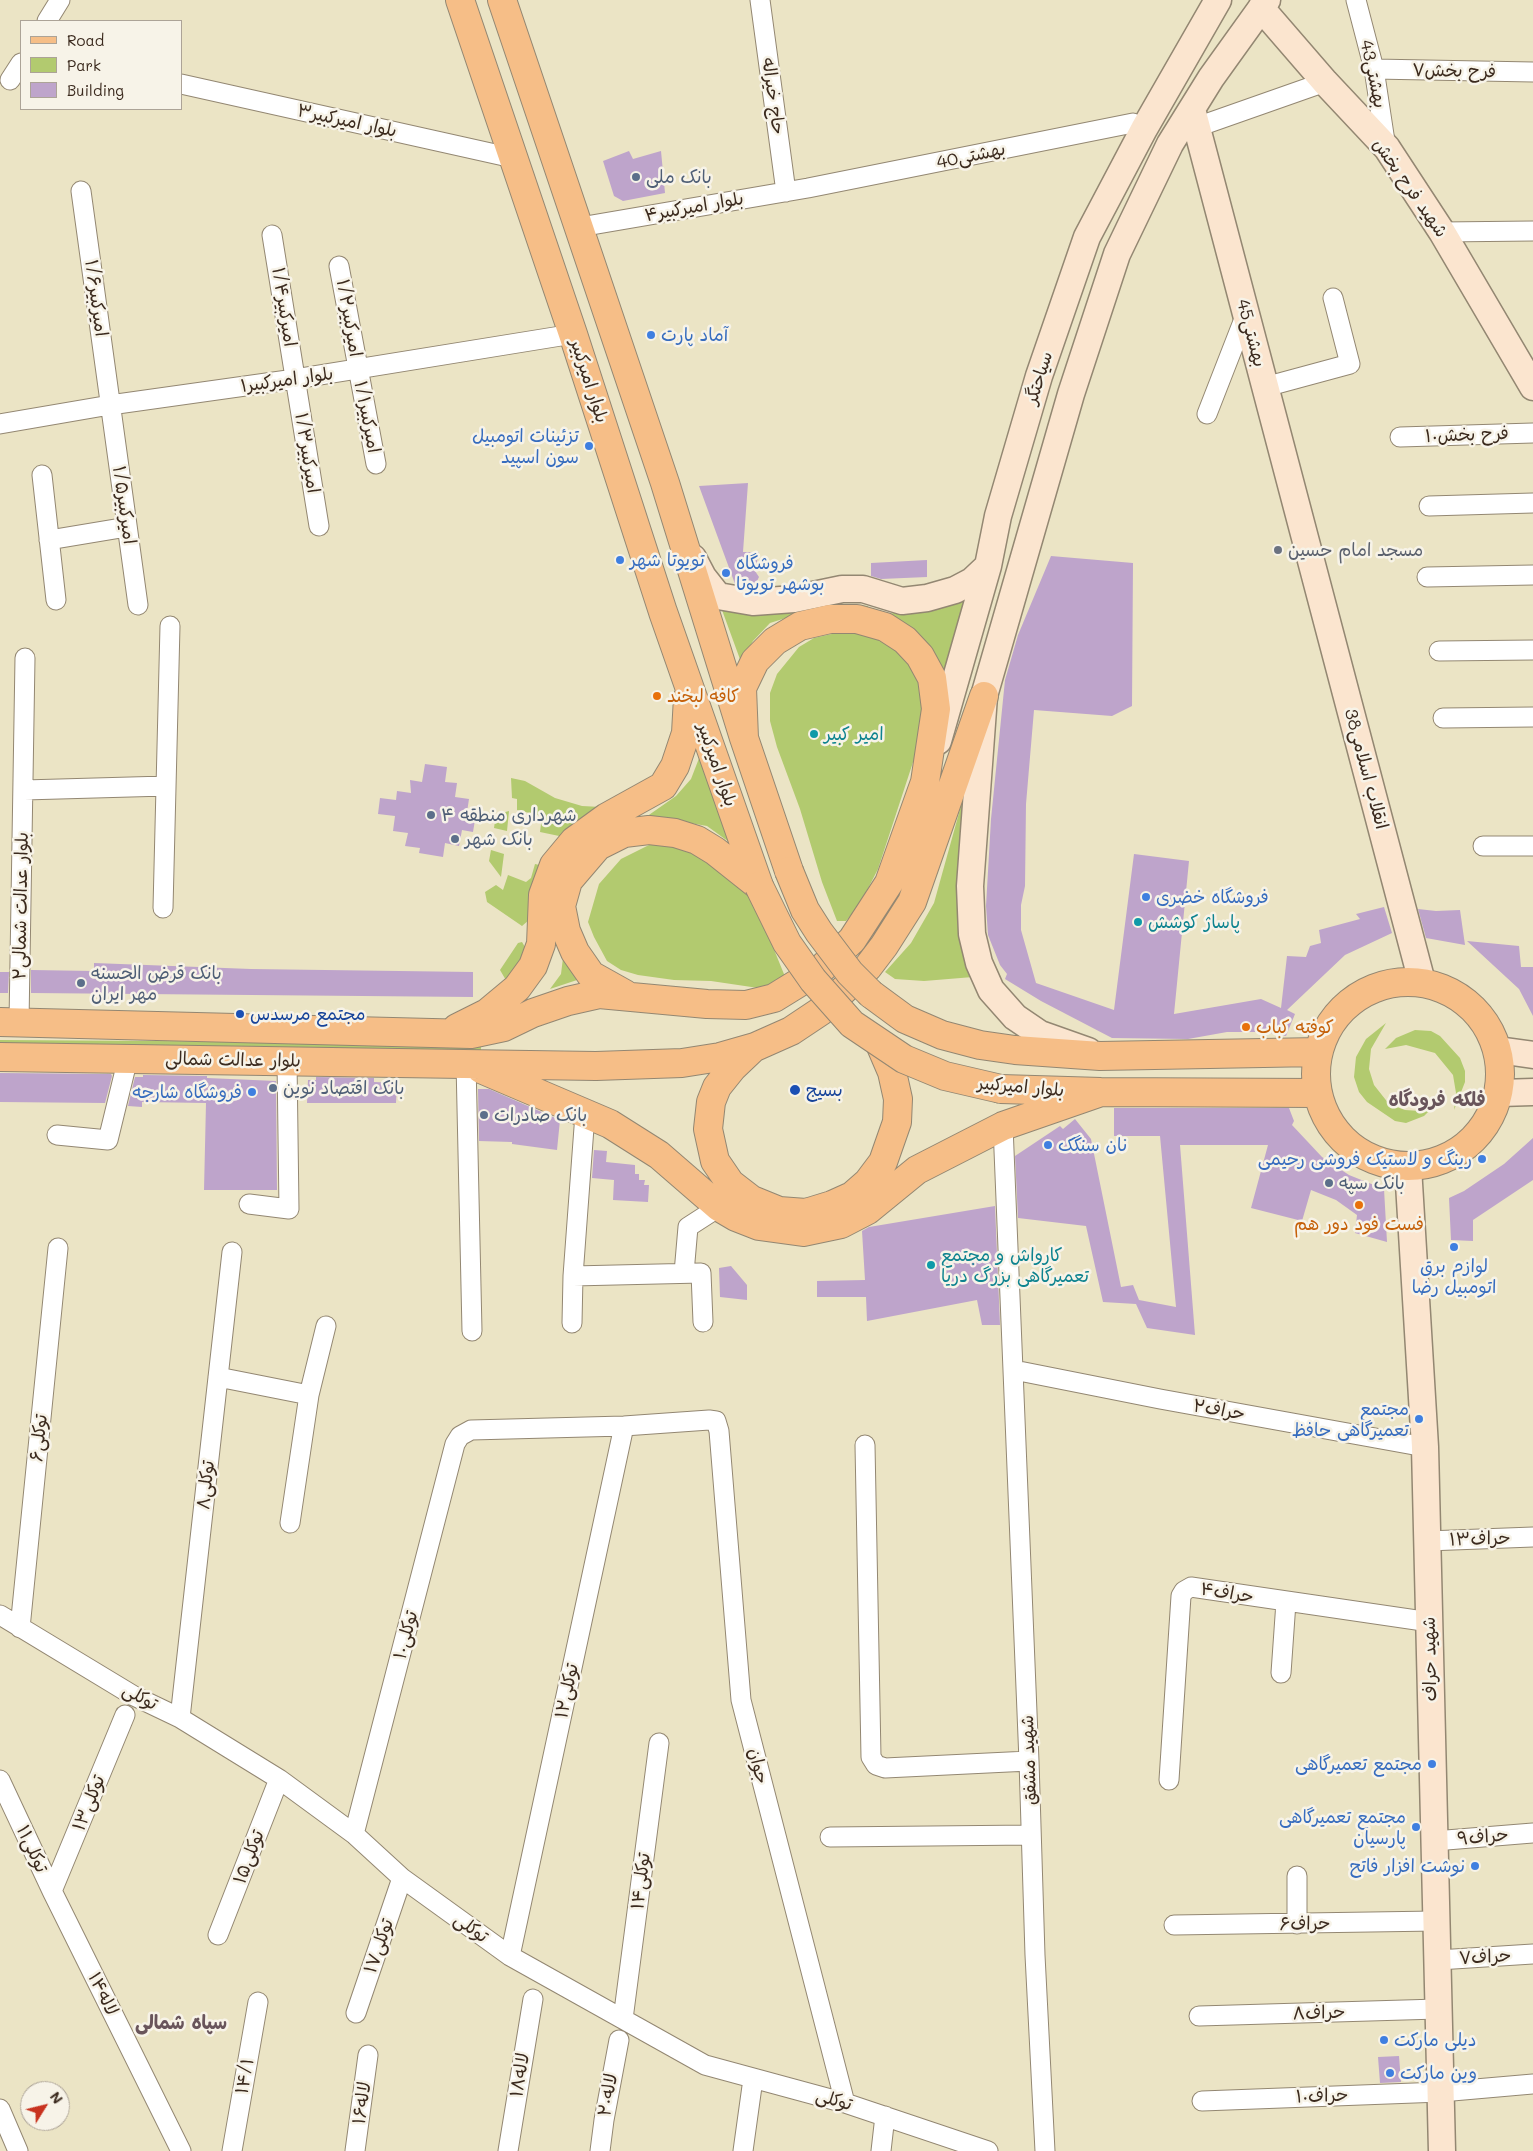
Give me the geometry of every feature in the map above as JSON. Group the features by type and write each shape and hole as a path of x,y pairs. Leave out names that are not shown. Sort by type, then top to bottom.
{"main road":[{"name":"بلوار امیرکبیر","path":"460,0 573,334 688,685 759,886 776,923 814,980 839,1012 880,1044 917,1065 968,1083 1001,1089 1101,1092 1317,1093"},
{"name":"بلوار امیرکبیر","path":"502,0 580,227 684,542 744,738 789,871 805,910 850,973 870,994 905,1019 942,1035 1015,1050 1100,1056 1318,1052"},
{"name":"سیاحتگر","path":"925,782 948,713 988,566 998,516 1039,376 1087,237 1144,129 1218,0"},
{"name":"سیاحتگر","path":"1100,1056 1040,1034 1015,1017 991,990 978,963 972,934 970,886 984,696 1071,394 1118,254 1170,144 1194,118 1211,78 1264,4"},
{"name":"شهید فرح بخش","path":"1264,4 1325,82 1387,148 1442,232 1533,385"},
{"name":"بهشتی45","path":"1194,118 1310,557"},
{"path":"684,542 703,577 718,596 753,602 794,600 842,589 863,589 902,601 927,598 955,590 972,581 988,566"},
{"name":"38انقلاب اسلامی","path":"1310,557 1422,982"},
{"name":"بلوار عدالت شمالی","path":"10,1022 442,1035 470,1034 504,1027 550,1007 599,994 682,1002 746,1005 774,998 821,968 852,940 889,882 925,782 936,709 932,678 920,656 905,640 884,626 858,619 830,619 800,626 775,641 755,661 742,688 744,738"},
{"path":"442,1035 487,1013 517,988 533,966 541,944 543,895 554,865 574,841 607,816 663,786 675,766 686,733 688,685"},
{"path":"880,1044 892,1072 898,1099 897,1122 883,1162 868,1182 852,1196 832,1205 806,1213 780,1211 752,1200 730,1182 715,1161 708,1129 711,1102 718,1087 733,1067 755,1047 791,1031 820,1011 868,967 884,946 912,902 984,696"},
{"path":"630,996 591,975 575,952 566,932 561,906 568,882 598,846 624,833 649,830 675,833 697,840 715,851 759,886"},
{"path":"1394,982 1422,982 1448,990 1470,1004 1488,1025 1498,1050 1501,1072 1500,1093 1488,1122 1467,1146 1439,1162 1408,1167 1383,1163 1368,1156 1340,1137 1326,1116 1317,1093 1315,1073 1318,1052 1328,1027 1345,1005 1352,1000 1368,990 1394,982"},
{"name":"بلوار عدالت شمالی","path":"0,1057 596,1066 682,1063 720,1057 755,1047"},
{"path":"1498,1050 1533,1055"},
{"path":"466,1063 610,1124 659,1155 720,1207 744,1220 782,1230 803,1232 841,1224 868,1210 917,1170 1003,1126 1101,1092"},
{"path":"1500,1093 1533,1092"},
{"name":"شهید حراف","path":"1408,1167 1425,1448 1442,2151"}],"street":[{"path":"48,20 60,0"},
{"name":"حاج خیراله","path":"760,0 786,192"},
{"name":"43بهشتی","path":"1356,0 1374,69 1387,148"},
{"path":"10,80 20,65"},
{"name":"فرح بخش۷","path":"1374,69 1533,72"},
{"path":"1194,118 1325,82"},
{"name":"بلوار امیرکبیر۳","path":"182,84 513,158"},
{"name":"40بهشتی","path":"808,188 1133,123"},
{"name":"۴بلوار امیرکبیر","path":"580,227 808,188"},
{"name":"امیرکبیر۱/۶","path":"81,191 110,405"},
{"path":"1442,232 1533,232"},
{"name":"امیرکبیر۱/۴","path":"272,236 295,379"},
{"name":"امیرکبیر۱/۲","path":"339,266 358,370"},
{"path":"1265,387 1350,364 1333,298"},
{"path":"1207,414 1246,314"},
{"name":"بلوار امیرکبیر۱","path":"0,424 110,405 358,370 573,334"},
{"name":"امیرکبیر۱/۱","path":"358,370 376,464"},
{"name":"امیرکبیر۱/۳","path":"295,379 319,526"},
{"name":"امیرکبیر۱/۵","path":"110,405 138,605"},
{"name":"فرح بخش۱۰","path":"1400,437 1533,433"},
{"path":"42,475 56,600"},
{"path":"1430,506 1533,503"},
{"path":"49,540 127,527"},
{"path":"1427,577 1533,575"},
{"path":"163,908 170,626"},
{"path":"1439,651 1533,650"},
{"name":"بلوار عدالت شمالی۲","path":"10,1022 24,790 25,658"},
{"path":"1443,718 1533,717"},
{"path":"24,790 166,786"},
{"path":"1484,846 1533,846"},
{"path":"57,1135 108,1140 128,1058"},
{"path":"249,1204 289,1209 287,1061"},
{"path":"466,1063 472,1331"},
{"path":"572,1323 573,1276 585,1114"},
{"name":"شهید مشفق","path":"1003,1126 1014,1370 1035,1955 1045,2151"},
{"path":"684,1273 688,1227 720,1207"},
{"name":"توکلی۶","path":"20,1628 58,1248"},
{"name":"توکلی۸","path":"180,1718 232,1252"},
{"path":"573,1276 701,1273 703,1322"},
{"path":"290,1523 309,1395 326,1326"},
{"name":"حراف۲","path":"1014,1370 1425,1448"},
{"path":"218,1376 309,1395"},
{"name":"جوان","path":"624,1426 716,1421 719,1431 741,1700 845,2103"},
{"name":"۱۰توکلی","path":"354,1834 455,1444 460,1436 471,1430 624,1426"},
{"name":"توکلی۱۲","path":"510,1956 624,1426"},
{"path":"866,1445 871,1756 876,1765 885,1768 1029,1761"},
{"name":"حراف۱۳","path":"1427,1541 1533,1537"},
{"name":"حراف۴","path":"1168,1780 1181,1596 1184,1591 1191,1587 1430,1622"},
{"path":"1281,1673 1286,1602"},
{"name":"توکلی","path":"0,1615 134,1696 180,1718 279,1779 354,1834 402,1878 510,1956 706,2066 845,2103 988,2151"},
{"name":"توکلی۱۳","path":"52,1892 125,1715"},
{"name":"توکلی۱۴","path":"623,2020 659,1743"},
{"name":"توکلی۱۵","path":"218,1935 279,1779"},
{"name":"توکلی۱۱","path":"0,1780 52,1892"},
{"name":"حراف۹","path":"1434,1841 1533,1833"},
{"path":"830,1837 1031,1835"},
{"path":"1297,1876 1297,1924"},
{"name":"توکلی۱۷","path":"356,2013 402,1878"},
{"name":"لاله۱۴","path":"52,1892 181,2151"},
{"name":"حراف۶","path":"1174,1925 1436,1921"},
{"name":"حراف۷","path":"1438,1960 1533,1954"},
{"name":"لاله۱۸","path":"508,2151 533,2000"},
{"name":"۱۴/۱","path":"232,2151 258,2002"},
{"name":"حراف۸","path":"1200,2016 1438,2009"},
{"name":"لاله۲۰","path":"600,2151 618,2040"},
{"name":"لاله۱۶","path":"355,2151 368,2055"},
{"path":"743,2151 753,2079"},
{"name":"حراف۱۰","path":"1202,2101 1441,2092 1533,2084"},
{"path":"0,2109 18,2151"},
{"path":"881,2151 886,2116"}],"green space":[{"path":"969,595 946,687 918,635 905,623 888,614 926,608"},
{"path":"820,602 868,606 866,612 821,607 770,623 753,641 741,662 722,610"},
{"path":"849,630 887,638 914,669 923,694 926,715 916,753 878,869 860,904 846,921 837,921 822,882 800,809 777,747 770,721 770,693 777,674 799,647 814,638"},
{"path":"703,748 736,847 707,826 667,819 636,824 676,796 691,779"},
{"path":"969,777 973,977 924,981 895,979 885,972 911,943 934,903"},
{"path":"511,778 525,781 555,798 582,806 601,807 564,837 540,832 542,816 517,810 517,799 512,798"},
{"path":"509,811 507,831 494,828 495,821 502,813"},
{"path":"672,843 691,848 735,875 755,903 786,979 765,989 711,981 674,980 638,975 621,970 607,961 588,922 599,884 621,859 651,844"},
{"path":"491,850 504,854 501,877 489,861"},
{"path":"535,864 544,866 529,920 522,926 487,902 485,892 496,885 503,890 508,875 526,882 531,878"},
{"path":"522,942 528,952 507,982 500,970 518,943"},
{"path":"564,950 577,980 550,989 561,974"},
{"path":"1386,1023 1371,1049 1369,1069 1374,1085 1389,1104 1405,1110 1420,1111 1434,1106 1424,1116 1406,1123 1395,1121 1367,1102 1359,1092 1354,1077 1356,1057 1366,1039"},
{"path":"1415,1030 1431,1031 1440,1036 1460,1058 1465,1071 1465,1082 1454,1110 1456,1093 1453,1075 1435,1053 1406,1045 1385,1049 1396,1038"},
{"path":"0,1040 310,1042 481,1047 481,1051 0,1048"}],"building":[{"name":"بانک ملی","path":"629,151 633,159 661,151 665,193 623,201 614,196 603,161"},
{"path":"748,483 743,552 759,552 755,571 759,577 754,587 735,584 699,486"},
{"path":"1051,556 1133,563 1132,706 1112,716 1034,710 1026,804 1025,886 1021,905 1021,930 1036,983 1114,1010 1134,854 1189,861 1174,1014 1261,999 1281,1008 1287,956 1306,957 1310,946 1321,943 1319,930 1360,919 1356,914 1384,907 1392,933 1345,955 1287,1010 1295,1014 1286,1036 1265,1032 1227,1032 1188,1039 1112,1038 1041,1001 1005,979 1007,974 1000,965 988,935 986,906 991,819 1005,680 1018,635"},
{"path":"927,560 927,577 881,579 871,576 871,563"},
{"name":"شهرداری منطقه ۴","path":"425,764 447,767 445,782 457,783 455,797 469,799 467,812 476,814 473,832 462,830 459,846 445,843 443,857 419,853 420,848 405,846 408,833 393,831 395,816 378,814 380,798 396,800 397,791 411,793 410,780 422,782"},
{"path":"1418,909 1436,911 1460,910 1465,945 1426,938"},
{"path":"1467,941 1519,946 1521,967 1533,967 1533,1016 1519,989"},
{"path":"94,963 251,969 473,972 473,997 31,993 31,970 94,971"},
{"path":"0,972 9,972 8,993 0,993"},
{"path":"0,1073 111,1074 112,1076 105,1103 0,1102"},
{"path":"143,1075 207,1076 207,1078 276,1081 277,1190 204,1190 206,1103 142,1102 142,1107 128,1106 135,1077 143,1077"},
{"path":"316,1077 374,1078 374,1082 397,1083 396,1103 307,1103 308,1080 316,1080"},
{"path":"478,1089 489,1089 560,1120 557,1150 512,1144 512,1142 479,1141"},
{"path":"1114,1108 1289,1108 1294,1121 1292,1125 1322,1157 1349,1175 1384,1189 1387,1242 1355,1233 1357,1215 1336,1200 1311,1190 1302,1221 1251,1208 1268,1145 1180,1145 1195,1335 1147,1328 1136,1304 1103,1302 1086,1226 1018,1218 1015,1156 1060,1126 1063,1129 1075,1119 1091,1139 1121,1287 1133,1285 1139,1300 1176,1307 1160,1136 1114,1136"},
{"path":"1533,1138 1533,1180 1473,1220 1473,1241 1451,1240 1449,1198 1464,1191 1504,1164"},
{"path":"594,1150 607,1151 606,1162 635,1165 635,1174 639,1174 639,1180 645,1180 644,1185 649,1185 648,1202 613,1200 614,1180 592,1178"},
{"name":"کارواش و مجتمع تعمیرگاهی بزرگ دریا","path":"995,1206 1000,1325 982,1325 977,1300 867,1321 866,1297 817,1297 817,1281 865,1280 862,1231 869,1227"},
{"path":"731,1266 747,1285 747,1300 720,1297 719,1268"},
{"name":"وین مارکت","path":"1399,2056 1401,2082 1380,2083 1378,2057"}],"place":[{"name":"بانک ملی","path":"636,177"},
{"name":"آماد پارت","path":"651,335"},
{"name":"تزئینات اتومبیل سون اسپید","path":"589,446"},
{"name":"مسجد امام حسین","path":"1278,550"},
{"name":"تویوتا شهر","path":"620,560"},
{"name":"فروشگاه بوشهر تویوتا","path":"726,573"},
{"name":"کافه لبخند","path":"657,696"},
{"name":"امیر کبیر","path":"814,734"},
{"name":"شهرداری منطقه ۴","path":"431,815"},
{"name":"بانک شهر","path":"455,839"},
{"name":"فروشگاه خضری","path":"1146,897"},
{"name":"پاساژ کوشش","path":"1138,922"},
{"name":"بانک قرض الحسنه مهر ایران","path":"81,983"},
{"name":"مجتمع مرسدس","path":"240,1014"},
{"name":"کوفته کباب","path":"1246,1027"},
{"name":"بانک اقتصاد نوین","path":"273,1088"},
{"name":"بسیج","path":"795,1090"},
{"name":"فروشگاه شارجه","path":"252,1092"},
{"name":"بانک صادرات","path":"484,1115"},
{"name":"نان سنگک","path":"1048,1145"},
{"name":"رینگ و لاستیک فروشی رحیمی","path":"1482,1159"},
{"name":"بانک سپه","path":"1329,1183"},
{"name":"فست فود دور هم","path":"1359,1205"},
{"name":"لوازم برق اتومبیل رضا","path":"1454,1247"},
{"name":"کارواش و مجتمع تعمیرگاهی بزرگ دریا","path":"931,1265"},
{"name":"مجتمع تعمیرگاهی حافظ","path":"1419,1419"},
{"name":"مجتمع تعمیرگاهی","path":"1432,1764"},
{"name":"مجتمع تعمیرگاهی پارسیان","path":"1416,1827"},
{"name":"نوشت افزار فاتح","path":"1475,1866"},
{"name":"دیلی مارکت","path":"1384,2040"},
{"name":"وین مارکت","path":"1390,2073"}],"district":[{"name":"فلکه فرودگاه","path":"1437,1100"},
{"name":"سپاه شمالی","path":"181,2023"}]}
